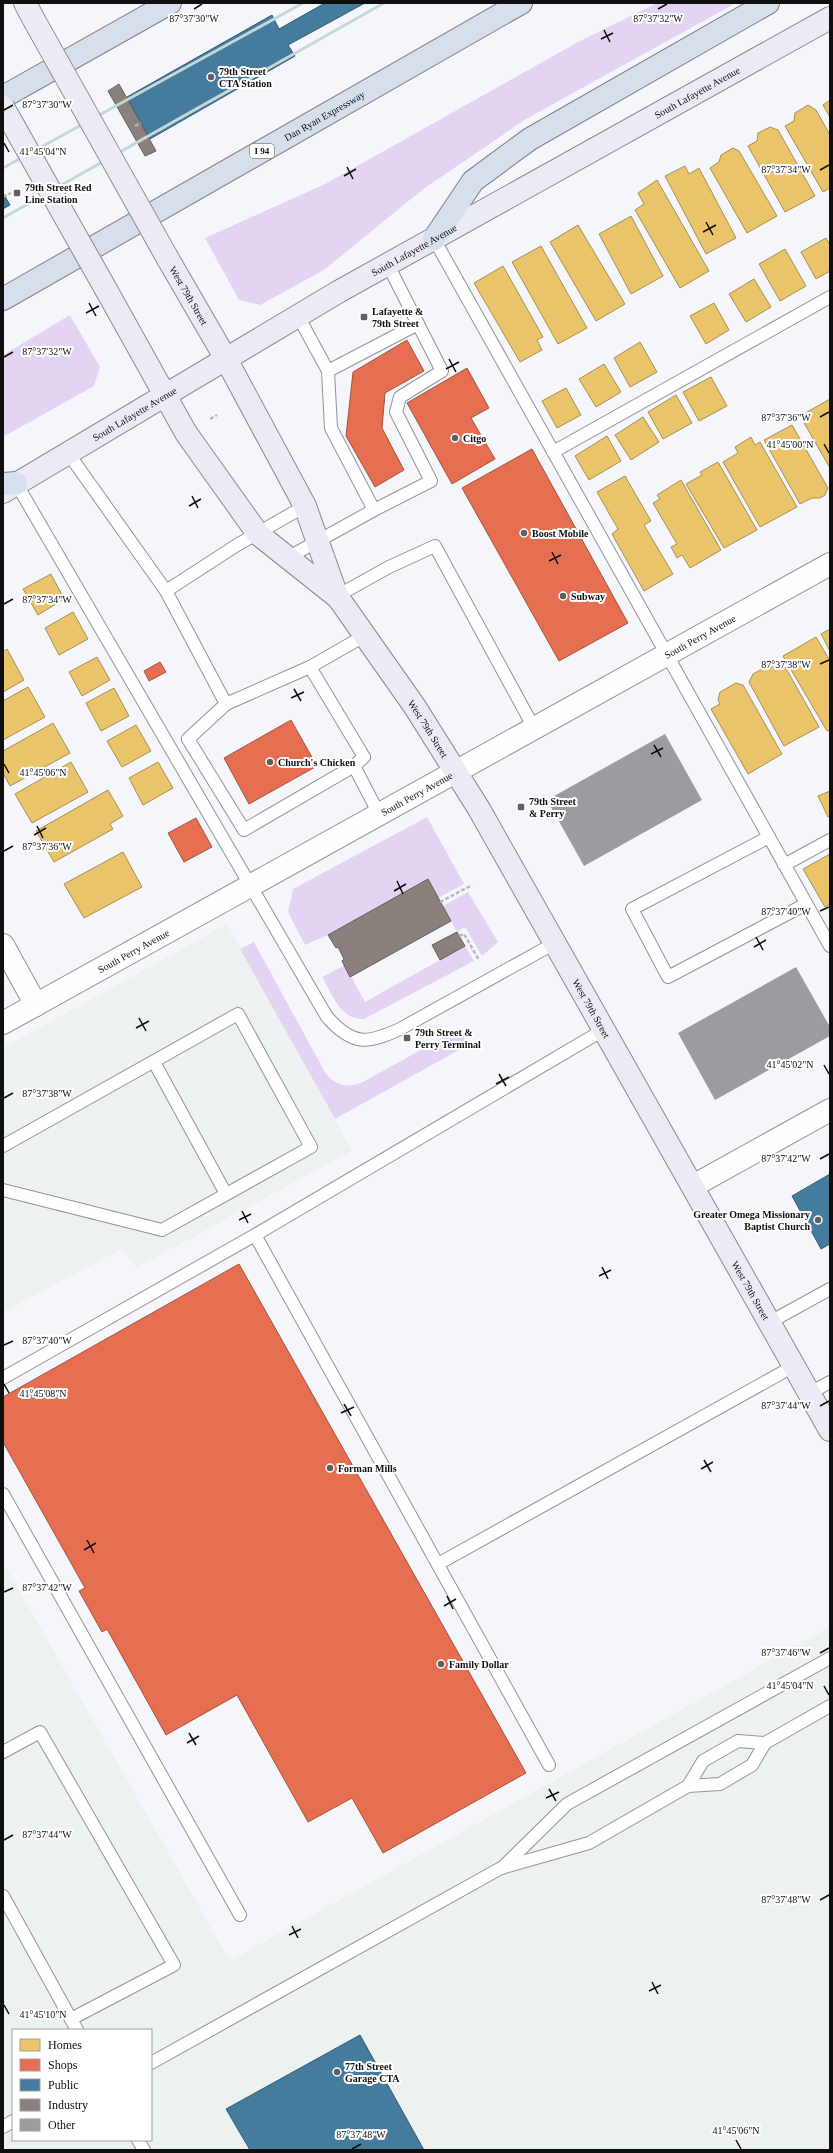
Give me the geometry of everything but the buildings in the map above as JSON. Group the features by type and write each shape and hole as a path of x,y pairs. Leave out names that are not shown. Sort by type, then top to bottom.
{"highway":[{"path":"3,97 170,3"},
{"name":"Dan Ryan Expressway","path":"3,299 521,3"},
{"path":"434,239 473,181 530,139 768,3"}],"main road":[{"name":"West 79th Street","path":"29,11 168,259 226,359 304,506 337,596 415,707 455,771 605,1029 830,1430"},
{"name":"South Lafayette Avenue","path":"7,486 68,452 298,316 830,18"},
{"name":"West 79th Street","path":"3,107 186,433 258,534 337,596"}],"street":[{"name":"South Perry Avenue","path":"3,1023 830,564"},
{"path":"3,945 36,1005"},
{"path":"693,1186 830,1110"}],"lane":[{"path":"434,239 830,946"},
{"path":"289,557 374,510 431,481 396,412 400,397 442,371 388,265"},
{"path":"553,452 830,297"},
{"path":"298,316 328,371 331,428 374,510"},
{"path":"328,371 418,324"},
{"path":"68,452 166,591 226,704"},
{"path":"7,486 251,885 327,1018 341,1033 358,1040 377,1039 400,1029 555,943"},
{"path":"166,591 304,506"},
{"path":"337,596 388,567 435,546 534,728"},
{"path":"310,667 364,757 354,766 244,830 188,739 226,704 310,667 364,636"},
{"path":"354,766 379,814"},
{"path":"768,837 632,909 668,977 806,904"},
{"path":"784,866 830,840"},
{"path":"3,1146 238,1014 311,1147 162,1230 3,1190"},
{"path":"3,1378 256,1235 605,1029"},
{"path":"154,1062 226,1194"},
{"path":"256,1235 438,1564 508,1694 549,1765"},
{"path":"770,1322 830,1289"},
{"path":"438,1564 794,1366"},
{"path":"810,1393 830,1382"},
{"path":"3,1494 240,1915"},
{"path":"502,1868 567,1804 830,1658"},
{"path":"152,2062 502,1868 589,1843 688,1786 720,1784 752,1765 765,1743 830,1706"},
{"path":"3,1752 40,1732 174,1965 71,2018"},
{"path":"688,1786 703,1761 738,1741 765,1743"},
{"path":"3,1896 76,2029"},
{"path":"3,2127 12,2122"},
{"path":"139,2141 144,2150"}],"path":[{"path":"135,126 141,123"},
{"path":"4,197 11,193"},
{"path":"440,902 472,885"},
{"path":"459,936 464,934 490,979"}],"shaded area":[{"path":"657,3 736,3 526,119 422,190 324,270 260,305 239,300 205,238 325,184 578,42"},
{"path":"70,315 100,367 94,386 3,437 3,355"},
{"path":"427,817 464,884 438,898 428,880 328,935 305,945 288,912 293,889"},
{"path":"468,892 498,942 482,956 465,927 457,932 443,906"},
{"path":"227,924 352,1151 136,1268 122,1249 3,1312 3,1048"},
{"path":"254,942 326,1074 338,1083 351,1085 361,1083 459,1029 468,1045 335,1119 240,949"},
{"path":"465,946 474,961 364,1019 356,1018 343,1011 322,977 345,965 365,1002"},
{"path":"3,1562 230,1961 830,1627 830,2150 3,2150"}],"railway":[{"path":"3,168 303,3"},
{"path":"3,218 384,3"}],"place":[{"name":"79th Street CTA Station","path":"211,77"},
{"name":"79th Street Red Line Station","path":"17,193"},
{"name":"Lafayette & 79th Street","path":"364,317"},
{"name":"Citgo","path":"455,438"},
{"name":"Boost Mobile","path":"524,533"},
{"name":"Subway","path":"563,596"},
{"name":"Church's Chicken","path":"270,762"},
{"name":"79th Street & Perry","path":"521,807"},
{"name":"79th Street & Perry Terminal","path":"407,1038"},
{"name":"Greater Omega Missionary Baptist Church","path":"818,1220"},
{"name":"Forman Mills","path":"330,1468"},
{"name":"Family Dollar","path":"441,1664"},
{"name":"77th Street Garage CTA","path":"337,2072"}]}
